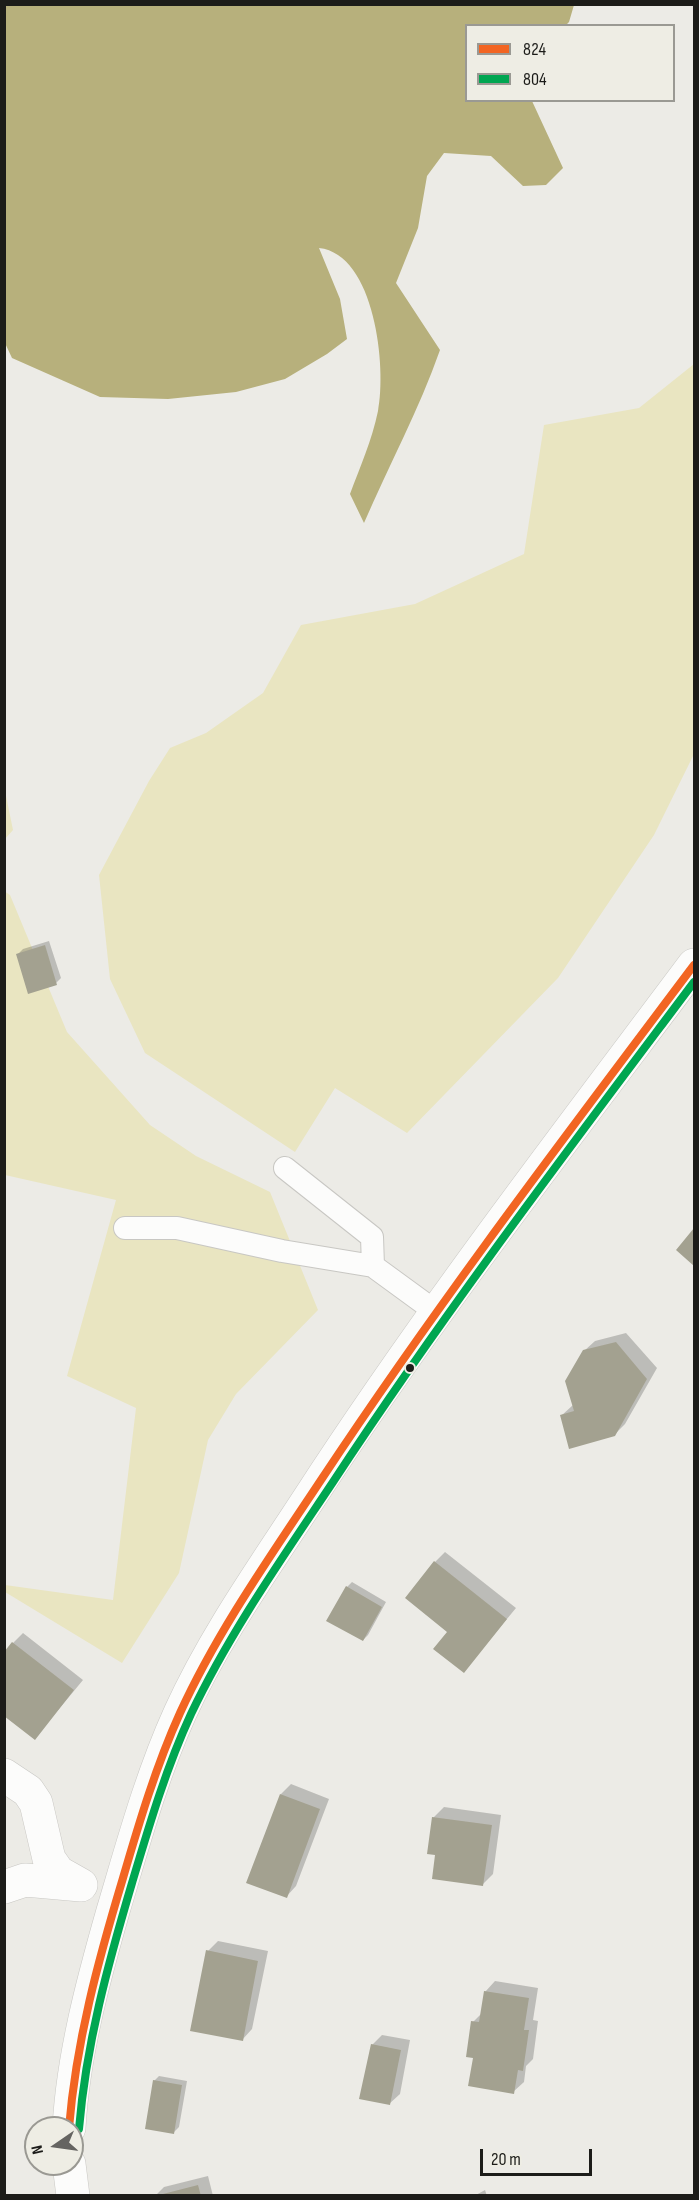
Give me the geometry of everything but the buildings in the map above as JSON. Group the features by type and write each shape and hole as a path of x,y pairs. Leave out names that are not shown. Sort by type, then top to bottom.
{"street":[{"path":"69,2116 81,2043 100,1956 154,1776 181,1710 212,1652 344,1444 436,1312 694,964"},
{"path":"4,1775 28,1791 36,1803 49,1859 58,1872 116,1903"},
{"path":"4,1887 25,1880 81,1885"},
{"path":"70,2176 73,2196"}],"lane":[{"path":"285,1168 372,1237 373,1266"},
{"path":"125,1227 177,1228 282,1251 373,1266 436,1312"}],"shaded area":[{"path":"4,5 574,5 567,24 465,24 465,102 532,102 563,168 546,185 523,186 491,156 444,153 427,176 418,228 396,283 440,350 413,416 364,523 350,494 378,411 380,368 378,342 365,291 353,270 338,255 319,248 340,299 347,339 285,379 236,392 168,399 100,397 12,358 4,341"},
{"path":"694,364 694,754 654,835 558,978 407,1133 335,1088 295,1152 145,1053 110,979 99,875 149,781 170,748 206,733 263,693 301,625 415,604 524,554 544,425 639,408"},
{"path":"4,786 13,830 5,839 4,839"},
{"path":"4,891 10,895 67,1032 150,1125 196,1156 270,1192 318,1310 236,1394 208,1440 179,1573 122,1663 5,1592 5,1585 113,1600 136,1408 67,1376 116,1200 5,1175"}],"transit line":[{"name":"824","path":"70,2116 89,2002 129,1857 163,1753 180,1713 211,1652 265,1564 412,1347 504,1219 694,965"},
{"name":"804","path":"80,2116 93,2035 123,1913 166,1776 182,1734 206,1684 276,1567 420,1354 694,982"}]}
